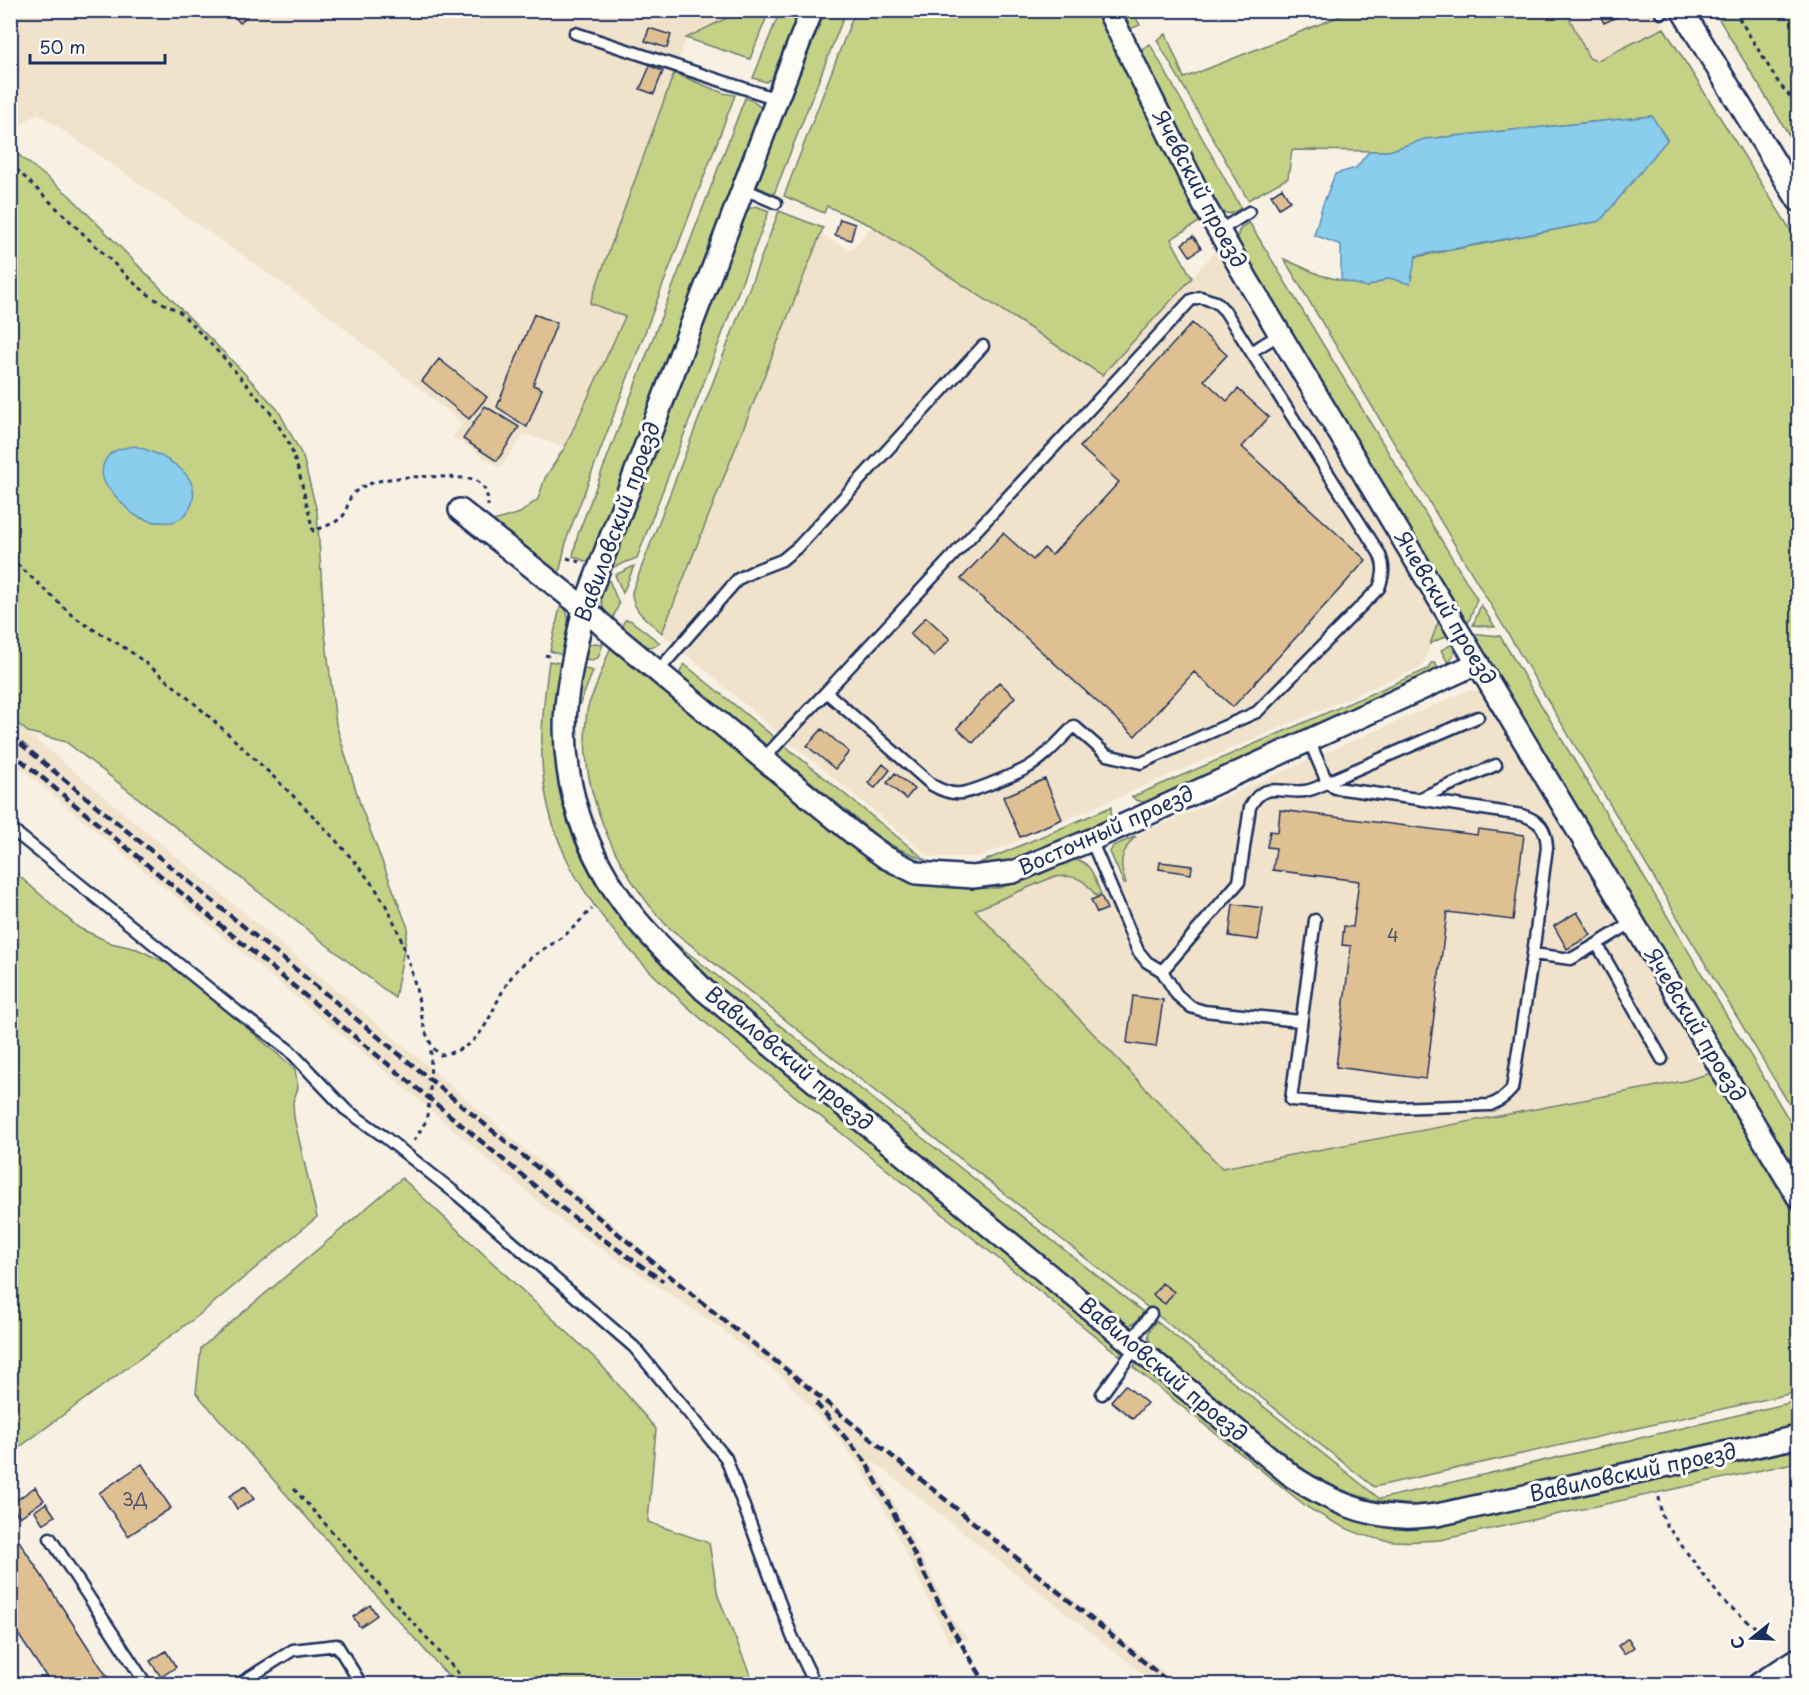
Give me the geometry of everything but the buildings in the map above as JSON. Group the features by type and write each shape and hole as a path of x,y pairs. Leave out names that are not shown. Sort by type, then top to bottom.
{"street":[{"name":"Вавиловский проезд","path":"813,10 584,608 572,662 566,708 566,758 574,805 605,876 632,914 704,990 1293,1477 1345,1506 1376,1514 1404,1517 1437,1515 1798,1437"},
{"name":"Ячевский проезд","path":"1107,10 1219,231 1798,1197"},
{"path":"1670,11 1798,200"},
{"name":"Восточный проезд","path":"460,510 584,608 854,834 885,857 917,873 973,877 1013,873 1091,840 1478,663"},
{"path":"1760,1684 1798,1659"}],"lane":[{"path":"575,33 777,99"},
{"path":"744,189 776,203"},
{"path":"1219,231 1249,212"},
{"path":"764,758 1191,300 1200,297 1216,302 1225,311 1379,553 1384,565 1384,575 1379,588 1257,712 1141,763 1107,755 1074,726 1044,755 1025,769 964,794 952,794 932,786 826,692"},
{"path":"1251,352 1280,334"},
{"path":"658,671 738,579 782,561 799,546 983,346"},
{"path":"1162,971 1239,882 1250,807 1255,797 1264,791 1302,792 1315,789 1478,717"},
{"path":"1309,740 1327,782 1335,788 1522,815 1535,819 1543,828 1547,847 1512,1089 1499,1102 1490,1105 1392,1108 1291,1100 1315,920"},
{"path":"1418,799 1496,765"},
{"path":"10,828 238,1012 289,1050 345,1108 459,1196 634,1347 726,1458 792,1636 815,1684"},
{"path":"1091,840 1138,951 1147,962 1162,971 1177,995 1191,1007 1204,1011 1300,1022"},
{"path":"1533,954 1562,959 1571,958 1633,922"},
{"path":"1597,944 1662,1059"},
{"path":"1102,1394 1151,1314"},
{"path":"50,1538 146,1684"},
{"path":"239,1684 293,1650 337,1645 362,1684"}],"path":[{"path":"1734,10 1780,85 1798,105"},
{"path":"10,163 134,283 153,298 180,312 223,357 270,412 289,443 299,472 313,531 340,519 354,493 367,484 379,480 407,478 460,478 474,479 482,484 488,499 488,532"},
{"path":"10,558 72,615 134,654 209,715 311,812 376,890 393,919 417,990 431,1048 430,1098 426,1120 406,1155"},
{"path":"567,558 588,565"},
{"path":"431,1048 440,1056 456,1053 475,1039 486,1026 509,980 521,966 565,935 592,909"},
{"path":"294,1489 468,1684"},
{"path":"1659,1497 1664,1521 1702,1573 1724,1602 1760,1631"}],"shaded area":[{"path":"11,11 729,11 725,19 686,38 590,303 625,316 565,447 524,434 500,468 453,437 463,423 328,315 38,113 11,131"},
{"path":"1566,11 1654,11 1664,28 1596,61 1589,58"},
{"path":"872,226 1102,375 1215,252 1263,334 1255,339 1265,355 1272,350 1439,619 1423,666 979,857 930,857 774,729 662,633 820,235 852,250"},
{"path":"1469,690 1479,691 1487,697 1498,713 1711,1073 1684,1081 1222,1168 975,910 1053,877 1067,875 1078,878 1089,886 1096,896 1126,883 1121,860 1126,846 1136,836"},
{"path":"10,718 417,1057 637,1245 1178,1684 1156,1684 869,1458 955,1624 968,1639 950,1644 885,1510 860,1467 837,1436 784,1378 719,1327 554,1215 11,760"}],"green space":[{"path":"729,10 769,11 750,59 686,38 725,19"},
{"path":"780,11 801,11 775,77 766,82 753,78"},
{"path":"824,11 846,11 774,194 758,187 757,183"},
{"path":"855,11 1095,11 1201,221 1171,239 1192,278 1102,375 872,226 827,206 824,213 784,196"},
{"path":"1119,11 1132,11 1140,25 1128,30"},
{"path":"1353,11 1566,11 1589,58 1596,61 1664,28 1798,242 1798,1119 1284,259 1320,275 1367,287 1389,278 1416,257 1600,221 1667,139 1651,116 1426,139 1389,151 1292,150 1288,178 1248,200 1157,40 1166,34 1184,78"},
{"path":"1714,11 1798,11 1798,150"},
{"path":"1150,44 1241,208 1236,211 1229,214 1221,211 1138,51"},
{"path":"674,73 723,93 735,95 567,538 559,574 493,521 520,513 538,499 545,478 565,447 625,317 590,303"},
{"path":"745,98 763,109 589,563 573,556 578,534"},
{"path":"10,148 69,195 243,372 278,410 303,457 317,512 325,633 336,724 361,807 408,928 395,998 66,742 28,732 11,718"},
{"path":"756,206 769,211 637,558 609,569 744,215 748,209"},
{"path":"779,211 823,228 662,633 638,611 632,592"},
{"path":"1249,222 1477,599 1467,626 1242,249 1238,234 1241,228"},
{"path":"634,566 623,593 615,575"},
{"path":"606,578 619,604 612,620 602,605 602,589"},
{"path":"561,603 569,622 562,655 550,651"},
{"path":"1481,605 1495,627 1473,625"},
{"path":"625,620 630,620 660,643 649,647 638,644 620,629"},
{"path":"1439,620 1448,635 1430,644"},
{"path":"1470,633 1500,636 1798,1135 1798,1177"},
{"path":"594,643 603,644 598,658 591,660 583,658 587,646"},
{"path":"1453,644 1454,654 1448,663 1441,650"},
{"path":"611,646 886,870 926,884 955,888 998,888 1027,880 1073,860 1084,863 1092,871 1101,894 1096,896 1083,881 1073,877 1053,877 975,910 1222,1168 1684,1081 1711,1073 1798,1218 1798,1392 1374,1487 667,926 631,880 616,854 594,799 588,770 585,740 587,711"},
{"path":"549,661 561,663 555,711 554,747 562,803 568,824 596,884 629,930 684,987 1124,1349 1119,1355 721,1036 653,975 613,930 594,906 578,880 554,829 548,805 542,758 542,735"},
{"path":"1431,663 1435,663 1438,669 1146,803 1132,797 1428,669"},
{"path":"684,664 926,860 880,838 681,676 680,672"},
{"path":"582,668 593,671 577,711"},
{"path":"1111,807 1111,817 1108,822 1029,855 997,865 970,867"},
{"path":"1136,836 1122,858 1126,883 1124,884 1110,852 1113,846"},
{"path":"11,869 79,928 111,943 137,949 177,968 295,1069 298,1088 293,1102 294,1118 317,1217 199,1315 13,1452 11,1460"},
{"path":"659,930 1143,1312 1136,1322 1126,1324 710,983"},
{"path":"402,1178 598,1361 656,1429 648,1522 709,1543 718,1596 754,1684 455,1684 196,1393 201,1348"},
{"path":"1156,1321 1380,1499 1798,1401 1798,1426 1448,1502 1413,1504 1379,1501 1354,1494 1307,1472 1150,1343 1150,1329"},
{"path":"1140,1360 1311,1499 1341,1515 1365,1522 1403,1526 1440,1526 1798,1448 1798,1462 1440,1540 1405,1542 1384,1540 1335,1523 1307,1507 1133,1367"}],"water":[{"path":"1652,116 1667,140 1600,221 1416,256 1410,284 1389,278 1367,287 1341,280 1341,245 1314,235 1335,174 1356,168 1369,151 1389,151 1425,139"},
{"path":"135,446 167,459 186,474 192,484 194,494 190,509 180,518 171,522 162,522 139,517 106,486 102,472 106,459 117,450"}],"railway":[{"path":"10,735 1171,1684"},
{"path":"10,751 558,1205 663,1281"},
{"path":"816,1403 865,1461 951,1627 986,1684"}]}
